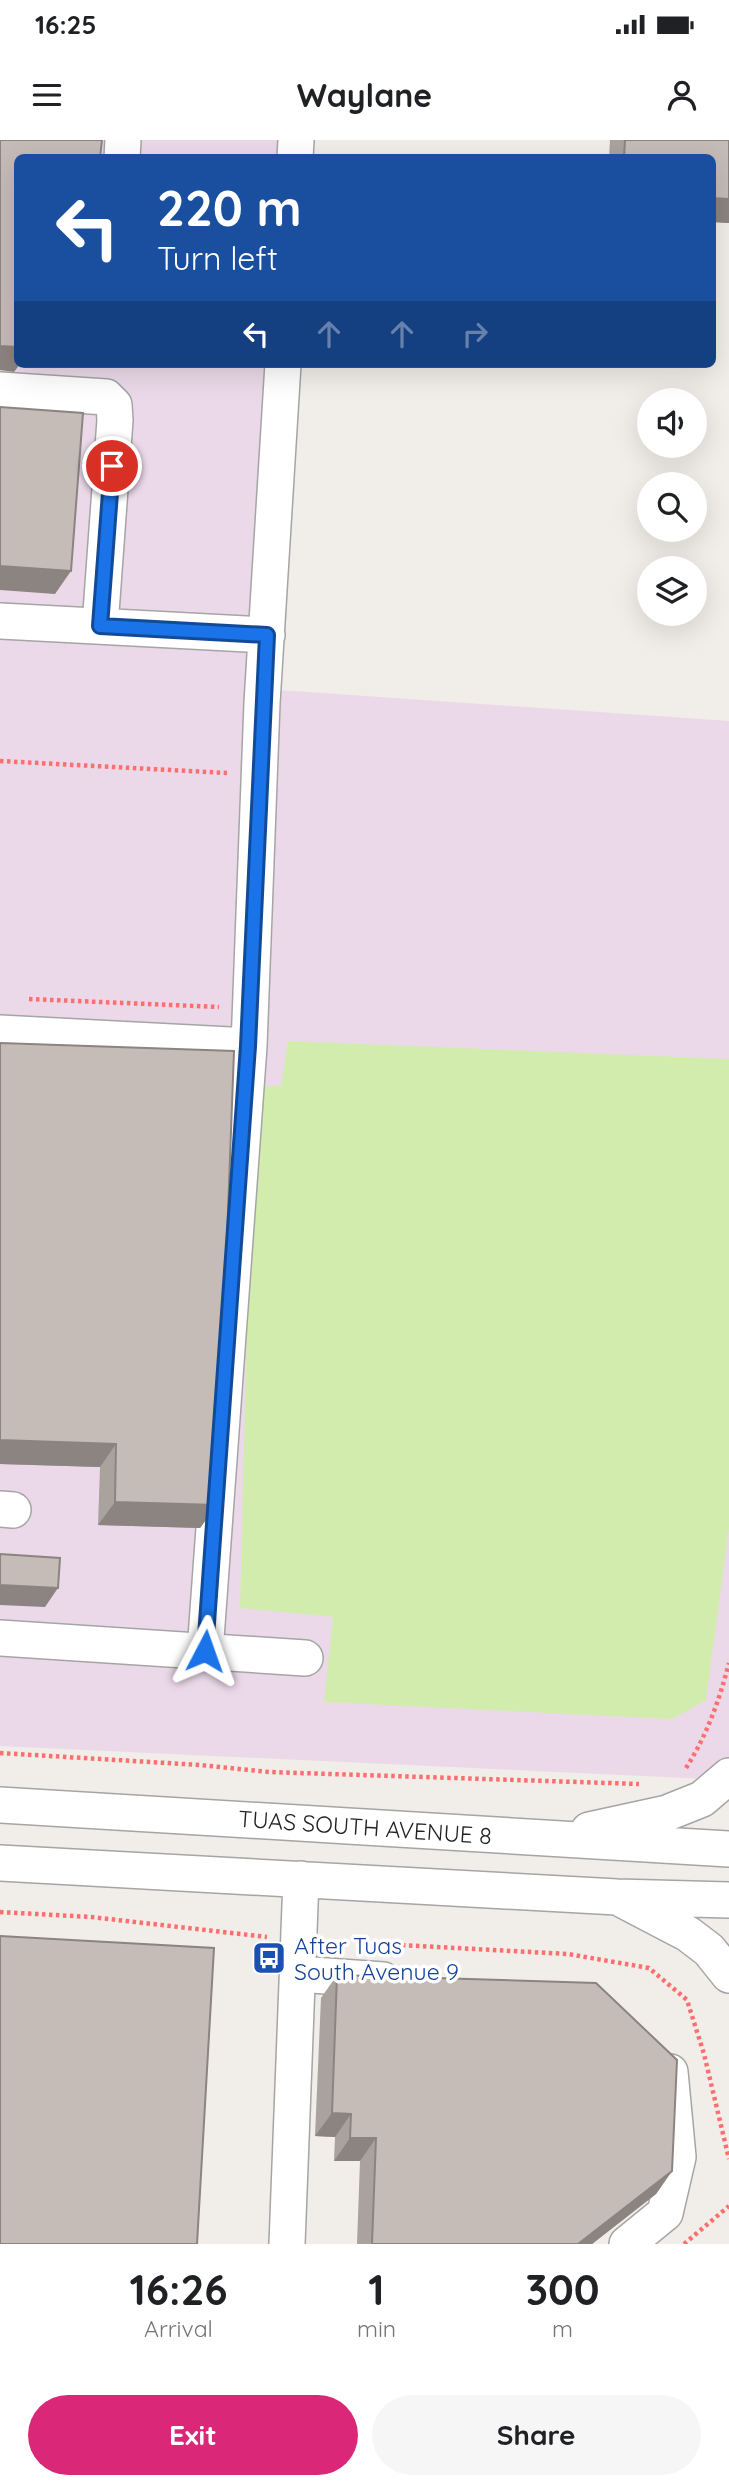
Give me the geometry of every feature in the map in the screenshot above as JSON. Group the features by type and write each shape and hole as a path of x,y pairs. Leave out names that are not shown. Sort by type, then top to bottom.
{"street":[{"path":"205,1651 248,1046 283,368"},
{"path":"0,390 106,397 114,405 100,626"},
{"path":"0,621 267,635"},
{"path":"0,1033 248,1046"},
{"path":"0,1638 305,1658"},
{"path":"548,1840 667,1813 702,1799 729,1776"},
{"name":"TUAS SOUTH AVENUE 8","path":"0,1805 729,1849"},
{"path":"0,1863 617,1897 729,1900"},
{"path":"287,2244 301,1879"},
{"path":"617,1897 688,1934 709,1950 729,1975"},
{"path":"298,1974 408,1982"},
{"path":"627,2244 665,2213 678,2157 670,2071 653,2052"}],"path":[{"path":"0,761 260,775"},
{"path":"28,999 250,1008"},
{"path":"685,1770 718,1706 729,1663"},
{"path":"0,1753 200,1765 269,1772 644,1784"},
{"path":"0,1912 91,1917 299,1940"},
{"path":"380,1944 568,1954 649,1968 687,2000 704,2054 729,2159"},
{"path":"684,2244 729,2206"}],"shaded area":[{"path":"0,140 313,140 312,154 14,154 14,368 299,368 278,690 729,721 729,1780 0,1746"}],"green space":[{"path":"288,1041 729,1059 729,1528 706,1700 672,1719 324,1702 333,1617 240,1608 253,1086 281,1086"}],"building":[{"path":"0,140 102,140 100,154 14,154 14,347 0,346"},
{"path":"625,140 729,140 729,199 716,198 716,154 624,154"},
{"path":"0,407 83,413 71,571 0,566"},
{"path":"0,1043 234,1051 217,1505 115,1502 116,1444 0,1440"},
{"path":"0,1554 60,1558 58,1588 0,1585"},
{"path":"0,1936 214,1948 197,2244 0,2244"},
{"path":"337,1975 596,1983 677,2060 672,2171 578,2244 372,2244 376,2138 350,2138 351,2114 332,2113"}],"place":[{"name":"After Tuas South Avenue 9","path":"269,1958"}],"route":[{"path":"112,466 100,626 267,635 248,1046 205,1651"}]}
